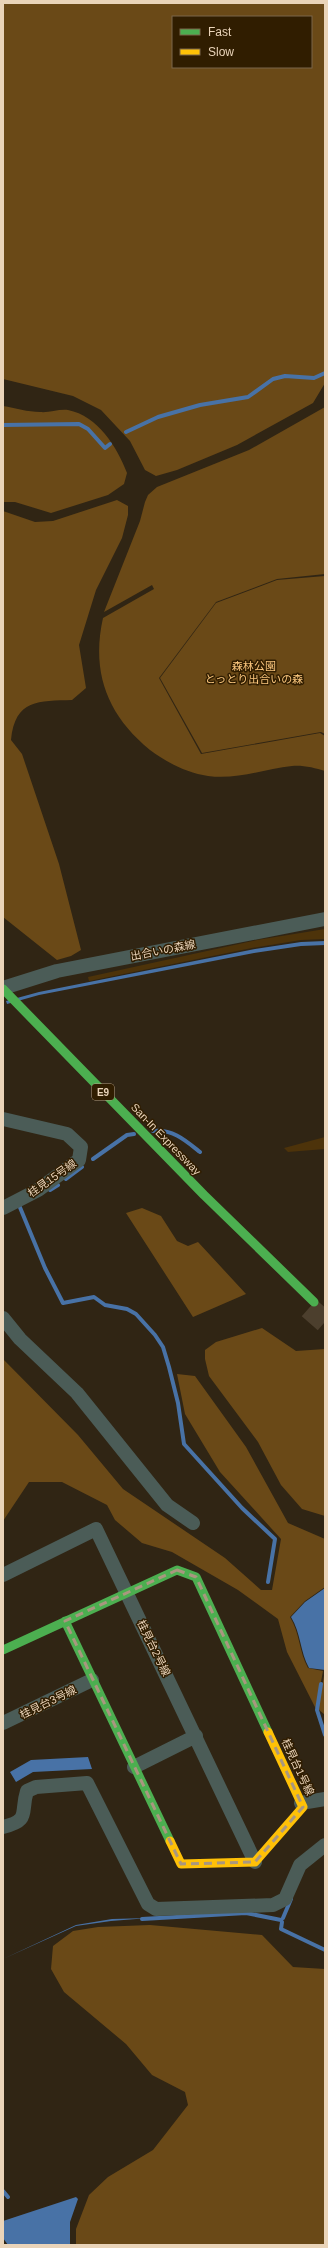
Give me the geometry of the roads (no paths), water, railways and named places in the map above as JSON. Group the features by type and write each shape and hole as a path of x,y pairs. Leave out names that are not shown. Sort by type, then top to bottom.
{"main road":[{"name":"San-In Expressway","path":"3,989 201,1198"},
{"name":"San-In Expressway","path":"3,998 201,1198 312,1305"},
{"name":"桂見台1号線","path":"3,1650 177,1570 196,1577 304,1807 255,1862"},
{"path":"65,1621 180,1864 255,1862"}],"street":[{"name":"出合いの森線","path":"3,989 56,971 325,919"},
{"name":"桂見15号線","path":"3,1119 67,1134 81,1147 79,1160 38,1190 3,1208"},
{"path":"3,1318 20,1339 77,1393 167,1505 193,1523"},
{"name":"桂見台2号線","path":"3,1574 96,1529 255,1862"},
{"name":"桂見台3号線","path":"3,1723 92,1680"},
{"path":"134,1767 196,1736"},
{"path":"3,1827 18,1823 23,1818 24,1802 27,1791 36,1787 87,1783 148,1904 156,1909 273,1905 285,1899 300,1865 325,1844"},
{"path":"301,1803 325,1799"}],"water":[{"path":"325,941 325,945 301,946 254,953 39,995 7,1004 6,1001 39,992 255,949 301,942"},
{"path":"325,1588 325,1670 309,1668 304,1656 297,1629 291,1617 305,1602"},
{"path":"88,1757 92,1769 33,1772 16,1782 10,1772 31,1760"},
{"path":"149,1918 76,1926 3,1959 76,1925 112,1919"},
{"path":"76,2197 78,2199 70,2222 70,2245 8,2245 3,2238 3,2221"}],"waterway":[{"path":"126,432 158,417 200,405 248,397 273,379 285,376 314,378 325,373"},
{"path":"3,425 79,424 88,429 105,448 110,444"},
{"path":"153,1131 167,1132 178,1136 200,1152"},
{"path":"93,1159 127,1135 134,1134"},
{"path":"66,1179 82,1167"},
{"path":"50,1190 58,1185"},
{"path":"19,1205 45,1268 63,1303 94,1297 105,1305 127,1309 136,1314 155,1335 163,1347 178,1403 184,1444 242,1508 275,1539 268,1582"},
{"path":"321,1684 317,1710 325,1735"},
{"path":"283,1918 291,1899"},
{"path":"142,1919 246,1913 281,1920"},
{"path":"282,1922 281,1929 325,1950"},
{"path":"3,2191 8,2197"}],"tunnel":[{"path":"309,1308 325,1322"}],"park label":[{"name":"森林公園 とっとり出合いの森","path":"254,672"}]}
